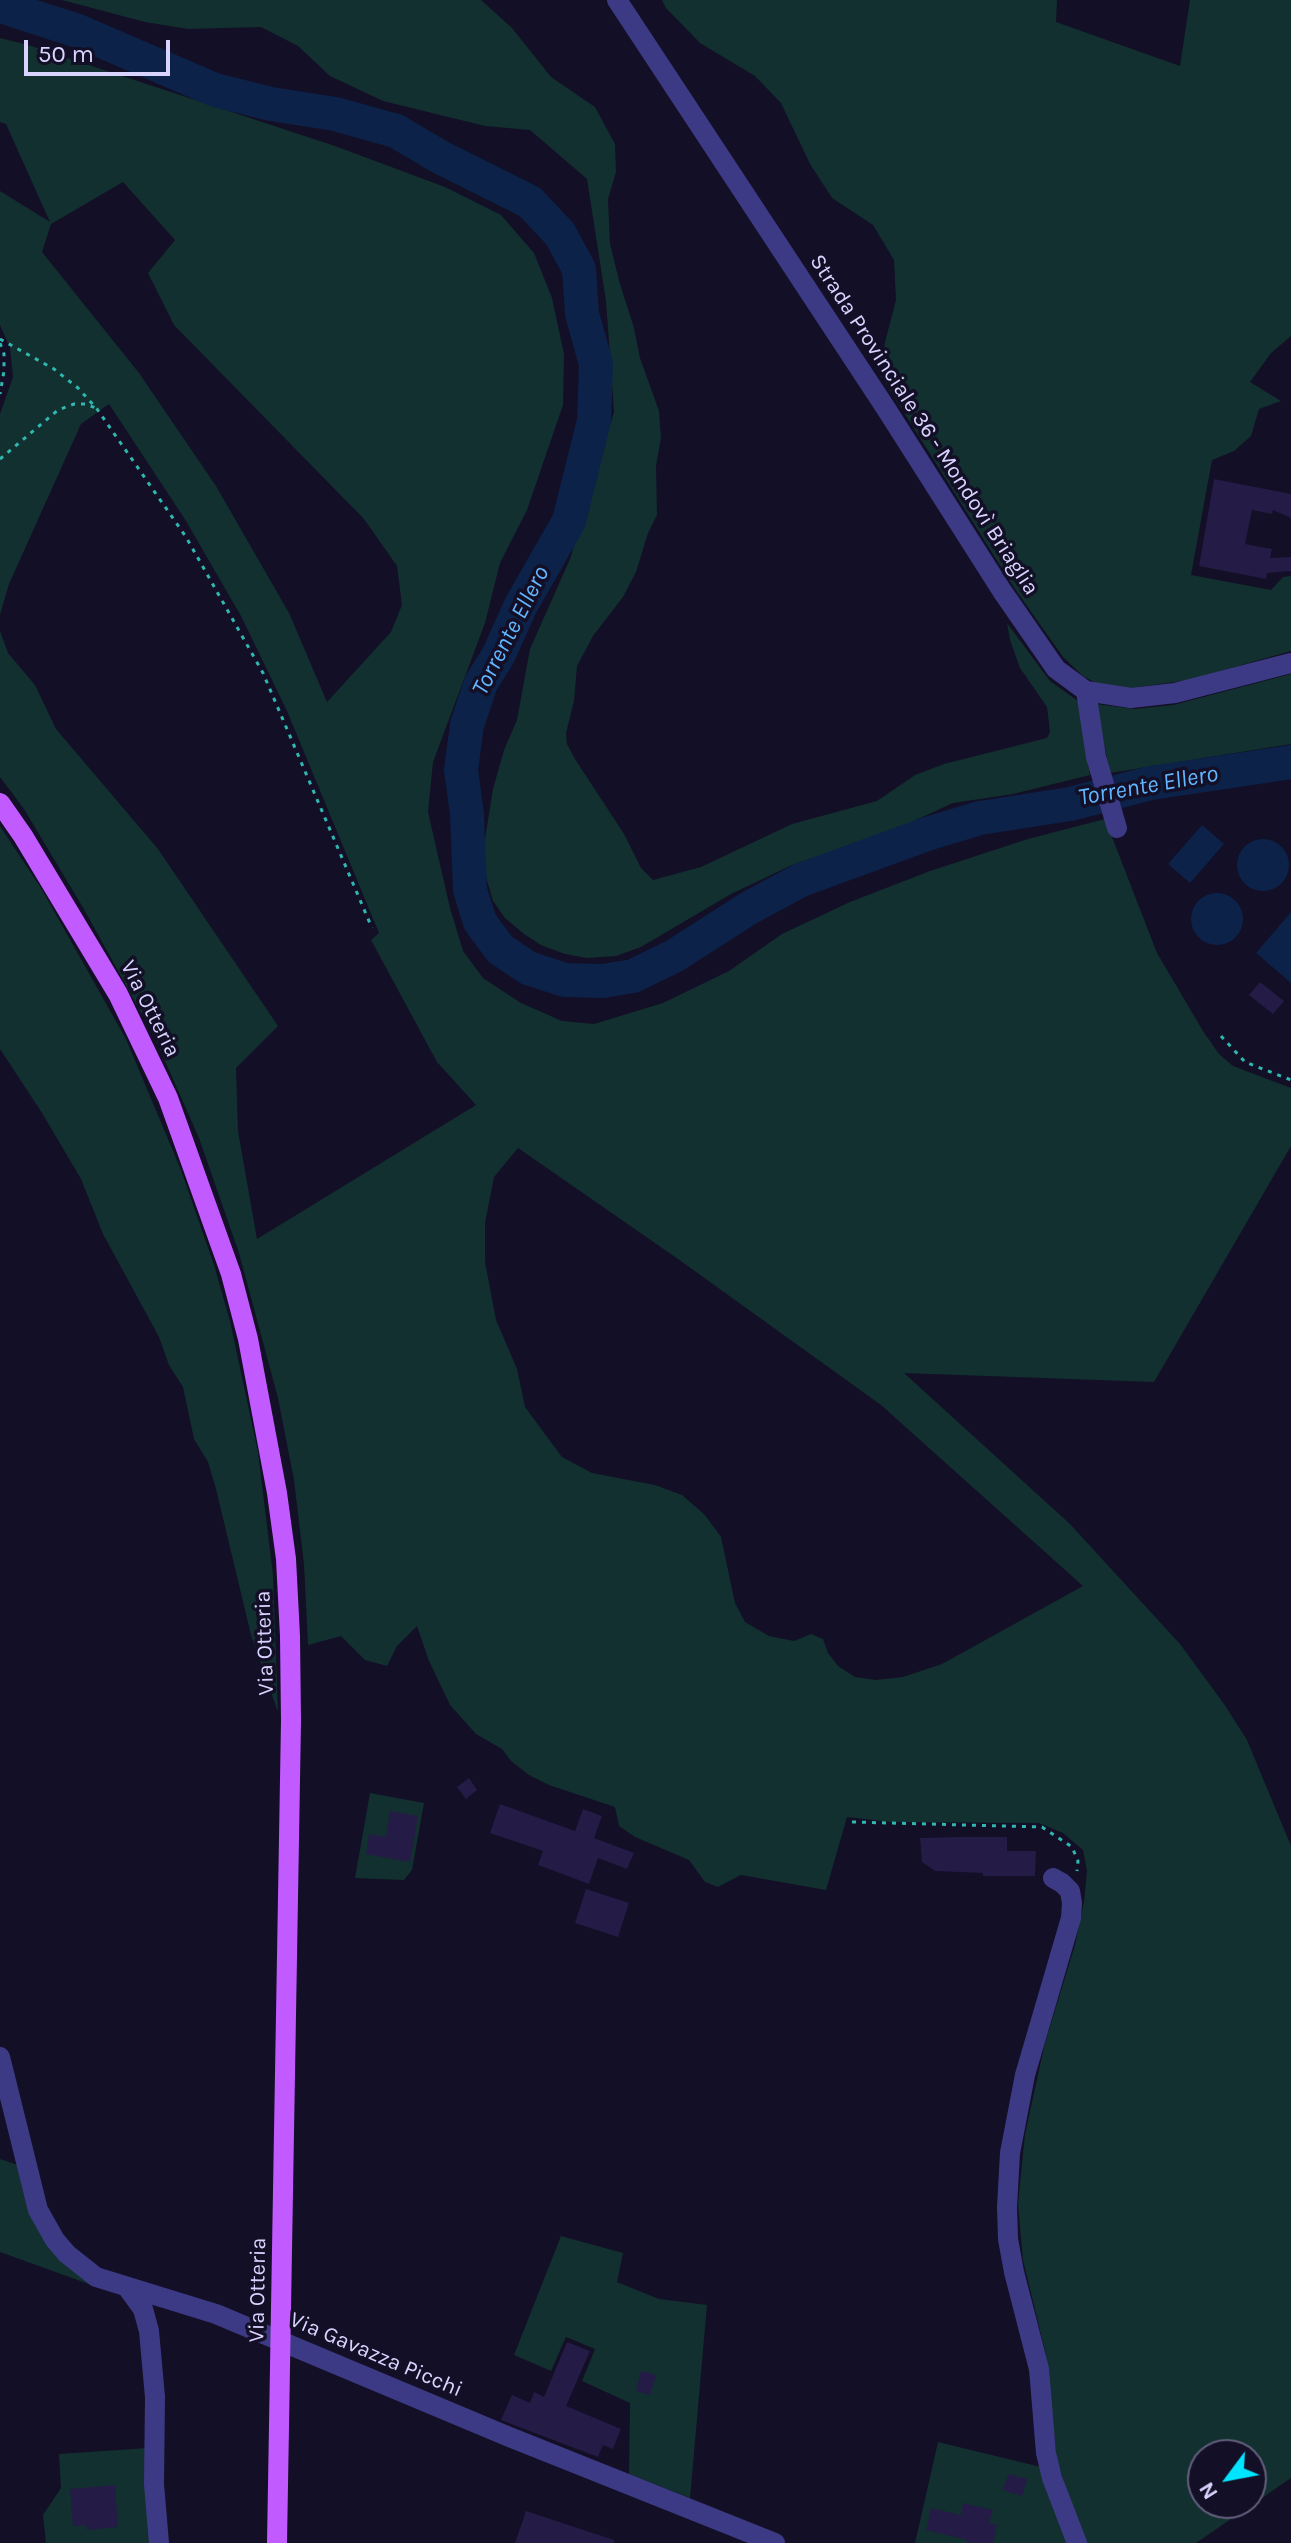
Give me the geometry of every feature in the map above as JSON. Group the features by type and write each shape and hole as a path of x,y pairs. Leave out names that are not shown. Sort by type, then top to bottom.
{"main road":[{"name":"Via Otteria","path":"0,803 118,994 168,1098 231,1274 265,1420 286,1559 290,1636 289,1896 277,2543"}],"street":[{"name":"Strada Provinciale 36 - Mondovì Briaglia","path":"617,0 1044,654 1066,678 1086,691"},
{"path":"1117,828 1096,757 1086,691 1131,698 1159,696 1291,663"},
{"path":"1053,1878 1070,1891 1072,1903 1067,1934 1025,2075 1010,2153 1008,2239 1039,2369 1046,2453 1052,2478 1077,2543"},
{"name":"Via Gavazza Picchi","path":"0,2057 29,2179 43,2220 61,2247 85,2269 107,2282 187,2303 281,2341 737,2536 775,2543"},
{"path":"127,2287 143,2309 149,2331 155,2397 154,2484 159,2543"}],"path":[{"path":"0,341 4,371 0,394"},
{"path":"0,341 54,369 78,388 97,409 186,537 263,673 372,928"},
{"path":"0,459 58,410 74,404 97,409"},
{"path":"1221,1036 1236,1056 1245,1062 1291,1080"},
{"path":"852,1822 1042,1827 1072,1847 1078,1861 1072,1903"}],"green space":[{"path":"62,0 481,0 512,28 551,77 595,107 615,144 616,172 608,199 610,244 640,358 659,411 661,438 656,466 657,515 636,572 623,597 593,636 577,666 574,701 566,733 567,744 575,759 624,834 641,868 653,880 701,867 792,824 877,801 915,775 944,764 1047,738 1050,732 1047,707 1020,668 1007,623 1050,681 1078,701 1090,775 1013,794 953,803 892,831 792,865 731,894 641,947 616,956 587,958 565,954 541,945 524,934 505,918 493,901 483,851 493,789 504,750 517,720 530,649 570,559 614,412 606,301 587,179 530,130 485,126 383,101 330,76 298,46 261,27 188,29 145,22"},
{"path":"662,0 1057,0 1056,22 1180,66 1190,0 1291,0 1291,336 1271,353 1250,382 1281,401 1259,409 1251,436 1234,451 1212,460 1191,575 1271,590 1283,577 1291,576 1291,651 1189,680 1131,688 1098,684 1083,676 1063,657 1015,589 881,376 885,342 896,300 894,260 873,225 832,198 810,164 781,103 755,76 700,43"},
{"path":"0,38 335,146 445,187 501,215 534,253 552,298 564,354 563,405 527,510 500,563 485,623 433,762 428,812 463,951 483,978 521,1003 562,1021 594,1024 663,1003 729,971 782,934 850,902 930,871 1028,839 1105,819 1157,953 1203,1031 1219,1054 1233,1066 1291,1088 1291,1146 1154,1382 904,1373 1070,1524 1180,1644 1247,1740 1291,1846 1291,2478 1267,2494 1267,2439 1187,2439 1187,2519 1231,2519 1196,2543 1085,2543 1057,2461 1046,2355 1023,2260 1018,2204 1025,2134 1045,2043 1075,1945 1084,1902 1087,1871 1083,1850 1063,1833 1039,1823 891,1822 847,1817 826,1890 741,1875 718,1887 705,1882 689,1860 635,1837 619,1826 615,1807 529,1775 511,1761 502,1749 476,1734 450,1705 429,1661 417,1626 397,1646 387,1666 365,1660 341,1636 308,1645 304,1564 294,1480 278,1398 239,1253 199,1138 154,1036 85,911 24,809 0,777 0,631 8,653 35,685 56,729 158,849 278,1026 236,1068 238,1131 257,1239 476,1105 437,1062 371,940 379,933 287,711 241,616 186,521 109,404 81,424 9,584 0,615 0,414 13,377 10,348 0,325 0,191 50,222 6,124 0,122","holes":["123,182 175,240 148,273 174,325 364,519 397,566 402,605 391,632 327,702 289,613 216,486 139,373 42,252 51,224","518,1148 881,1405 1083,1586 942,1664 903,1677 876,1680 855,1677 838,1666 828,1653 823,1639 811,1634 794,1641 769,1636 745,1622 735,1603 721,1537 705,1515 682,1495 655,1485 592,1473 562,1457 525,1407 517,1369 496,1320 485,1262 485,1223 494,1177"]},
{"path":"1291,674 1291,744 1110,773 1096,704 1135,709 1173,705"},
{"path":"0,826 41,888 126,1039 181,1170 214,1265 230,1321 258,1452 273,1575 278,1712 251,1635 216,1489 208,1462 194,1439 183,1387 103,1234 81,1179 0,1049"},
{"path":"370,1793 424,1803 412,1870 404,1880 355,1878"},
{"path":"0,2159 18,2165 97,2287 0,2252"},
{"path":"561,2236 623,2253 617,2282 659,2299 707,2305 690,2498 629,2474 630,2403 582,2381 595,2349 566,2337 551,2371 514,2355"},
{"path":"938,2442 1041,2467 1068,2543 915,2543"},
{"path":"148,2448 152,2543 46,2543 43,2515 61,2488 59,2454"}],"water":[{"path":"1202,825 1224,844 1190,883 1168,864"},
{"path":"1263,839 1282,846 1289,865 1282,884 1263,891 1244,884 1237,865 1244,846"},
{"path":"1217,893 1236,900 1243,919 1236,938 1217,945 1198,938 1191,919 1198,900"},
{"path":"1291,912 1291,983 1256,953"}],"building":[{"path":"1214,479 1291,494 1291,518 1273,510 1272,514 1252,510 1245,544 1272,549 1270,558 1291,557 1291,571 1267,573 1266,579 1199,566"},
{"path":"1260,982 1284,1001 1273,1014 1249,995"},
{"path":"469,1778 477,1790 466,1799 457,1787"},
{"path":"500,1804 575,1831 583,1809 602,1816 594,1838 634,1853 627,1869 598,1858 589,1884 538,1865 543,1851 490,1833"},
{"path":"390,1811 418,1816 410,1862 366,1854 369,1834 386,1837"},
{"path":"1007,1837 1007,1851 1036,1851 1035,1876 983,1876 983,1873 935,1871 922,1862 920,1838"},
{"path":"586,1889 629,1903 618,1937 575,1923"},
{"path":"567,2342 590,2351 566,2406 621,2429 613,2449 603,2445 598,2457 501,2420 512,2395 530,2403 534,2392 544,2397"},
{"path":"641,2371 656,2375 650,2395 636,2391"},
{"path":"1008,2474 1027,2479 1022,2496 1003,2490"},
{"path":"115,2485 118,2527 87,2530 86,2525 73,2526 70,2489"},
{"path":"963,2503 993,2510 989,2523 997,2525 993,2543 966,2543 967,2540 926,2530 931,2508 961,2515"},
{"path":"526,2511 614,2540 614,2543 515,2543"}],"waterway":[{"name":"Torrente Ellero","path":"0,6 78,31 215,90 271,104 335,114 396,131 530,202 560,234 579,269 582,314 596,364 594,421 569,521 481,683 467,725 461,770 467,814 470,890 480,922 500,949 528,968 565,980 603,981 633,976 674,956 749,908 801,880 927,834 980,818 1070,804 1151,783 1291,762"}]}
